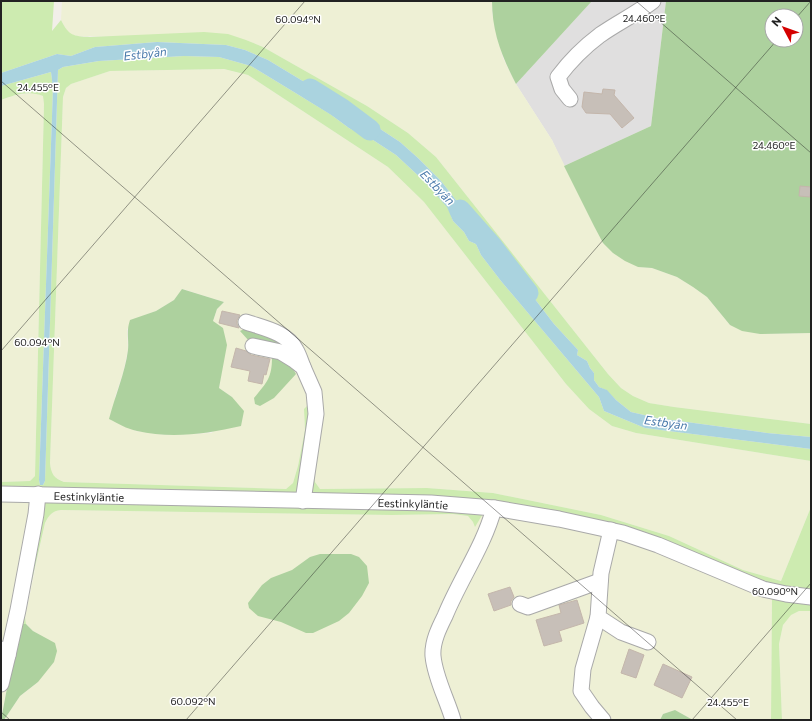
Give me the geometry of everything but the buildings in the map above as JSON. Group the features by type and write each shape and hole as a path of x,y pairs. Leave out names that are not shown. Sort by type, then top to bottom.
{"street":[{"path":"570,99 562,89 558,77 570,61 600,36 653,1"},
{"path":"246,322 270,330 287,339 296,349 314,392 316,414 302,500"},
{"path":"253,346 281,352 303,367"},
{"name":"Eestinkyläntie","path":"1,494 432,503 494,508 611,530 658,545 763,589 811,597"},
{"path":"1,684 5,652 18,610 36,514 38,494"},
{"path":"453,720 449,704 435,671 433,655 435,638 453,596 490,523 494,508"},
{"path":"603,720 581,691 583,669 598,618 601,573 611,530"},
{"path":"520,604 528,607 600,581"},
{"path":"598,618 621,632 648,642"}],"shaded area":[{"path":"592,1 666,1 651,126 564,166 552,140 516,84"}],"green space":[{"path":"1,1 54,1 52,31 61,20 69,32 79,36 90,37 204,32 228,34 263,47 367,106 408,133 436,157 608,374 621,388 633,396 649,403 811,424 811,437 767,433 657,418 631,412 606,390 599,387 594,380 594,373 587,361 577,355 578,350 554,324 518,277 492,254 487,243 466,213 441,181 418,158 400,142 371,123 344,112 311,86 268,60 245,50 226,45 157,42 95,47 71,56 57,54 1,73"},
{"path":"62,1 492,1 492,13 503,58 516,84 552,140 603,243 638,267 652,268 677,277 693,287 707,297 730,325 760,334 811,333 811,424 674,407 649,403 633,396 621,388 608,374 436,157 408,133 367,106 263,47 246,40 71,35 61,20"},
{"path":"492,1 592,1 516,84 506,64 496,34 492,12"},
{"path":"666,1 811,1 811,333 760,334 742,331 730,325 707,297 677,277 652,268 638,267 613,253 603,243 564,166 651,126"},
{"path":"184,56 219,57 251,66 330,114 349,128 373,140 396,155 424,181 448,207 453,221 464,232 469,241 476,244 481,255 501,281 599,397 604,411 645,428 811,449 811,461 636,433 612,426 589,409 566,384 424,202 388,167 248,75 224,69 110,71 71,84 66,88 63,97 50,463 52,473 55,477 64,482 286,489 293,483 298,466 305,430 304,409 312,401 297,494 62,490 47,487 43,489 1,489 1,482 30,481 35,476 44,104 43,96 32,93 16,95 1,100 1,86 51,72 53,88 39,480 40,485 43,485 45,481 58,70 63,67 99,61"},
{"path":"224,69 248,75 388,167 424,202 566,384 589,409 612,426 636,433 811,461 811,507 781,581 743,570 669,536 601,515 493,493 427,488 320,489 315,482 304,409 305,430 298,466 293,483 286,489 64,482 56,478 51,472 50,463 63,97 66,88 71,84 110,71","holes":["183,289 224,302 217,309 213,321 222,368 219,388 232,397 212,433 166,435 135,431 115,397 123,373 128,350 127,329 145,315 156,311 174,300"]},
{"path":"35,93 43,96 44,104 35,476 30,481 1,482 1,100 16,95"},
{"path":"182,289 224,302 217,309 213,321 223,328 227,345 219,388 232,397 244,411 241,426 202,433 163,435 137,431 122,426 109,419 127,359 128,328 130,320 156,311 174,300"},
{"path":"248,327 282,341 277,344 249,341 240,331"},
{"path":"272,357 291,365 296,374 274,398 260,406 255,404 254,398 270,375"},
{"path":"322,391 321,425 314,475 315,482 320,489 427,488 493,493 601,515 669,536 743,570 781,581 811,507 811,592 779,588 630,530 311,494 317,397"},
{"path":"1,499 45,500 1,717"},
{"path":"42,502 449,509 484,512 475,527 468,516 453,514 392,515 55,511 45,523 27,603 25,617 26,624 19,624"},
{"path":"54,511 392,515 453,514 468,516 473,522 484,512 553,523 633,542 772,597 771,720 693,720 675,710 663,714 660,720 4,720 20,696 38,682 40,635 26,624 25,617 45,523"},
{"path":"320,554 351,554 359,557 367,566 369,583 362,596 349,613 339,621 313,633 306,633 281,622 258,616 249,608 248,603 262,585 271,578 292,570 310,557"},
{"path":"772,597 811,602 811,611 799,611 791,615 783,625 779,644 782,720 771,720"},
{"path":"799,611 811,611 811,720 782,720 779,644 783,625 790,615"},
{"path":"19,624 26,624 33,631 55,643 57,651 54,662 38,682 20,696 4,720 1,720"},
{"path":"675,710 693,720 660,720 663,714"}],"water":[{"path":"157,42 226,45 245,50 268,60 311,86 344,112 371,123 400,142 441,181 487,243 492,254 518,277 554,324 578,350 577,355 587,361 594,373 594,380 599,387 607,390 616,400 631,412 657,418 767,433 811,437 811,449 645,428 604,411 599,397 501,281 481,255 476,244 469,241 464,232 453,221 447,207 424,181 396,155 373,140 349,128 330,114 251,66 219,57 184,56 99,61 63,67 58,70 45,481 43,485 40,485 53,88 51,72 1,86 1,73 57,54 71,56 95,47"}],"waterway":[{"name":"Estbyån","path":"310,89 342,109 370,130"},
{"name":"Estbyån","path":"460,210 491,245 528,293"}]}
